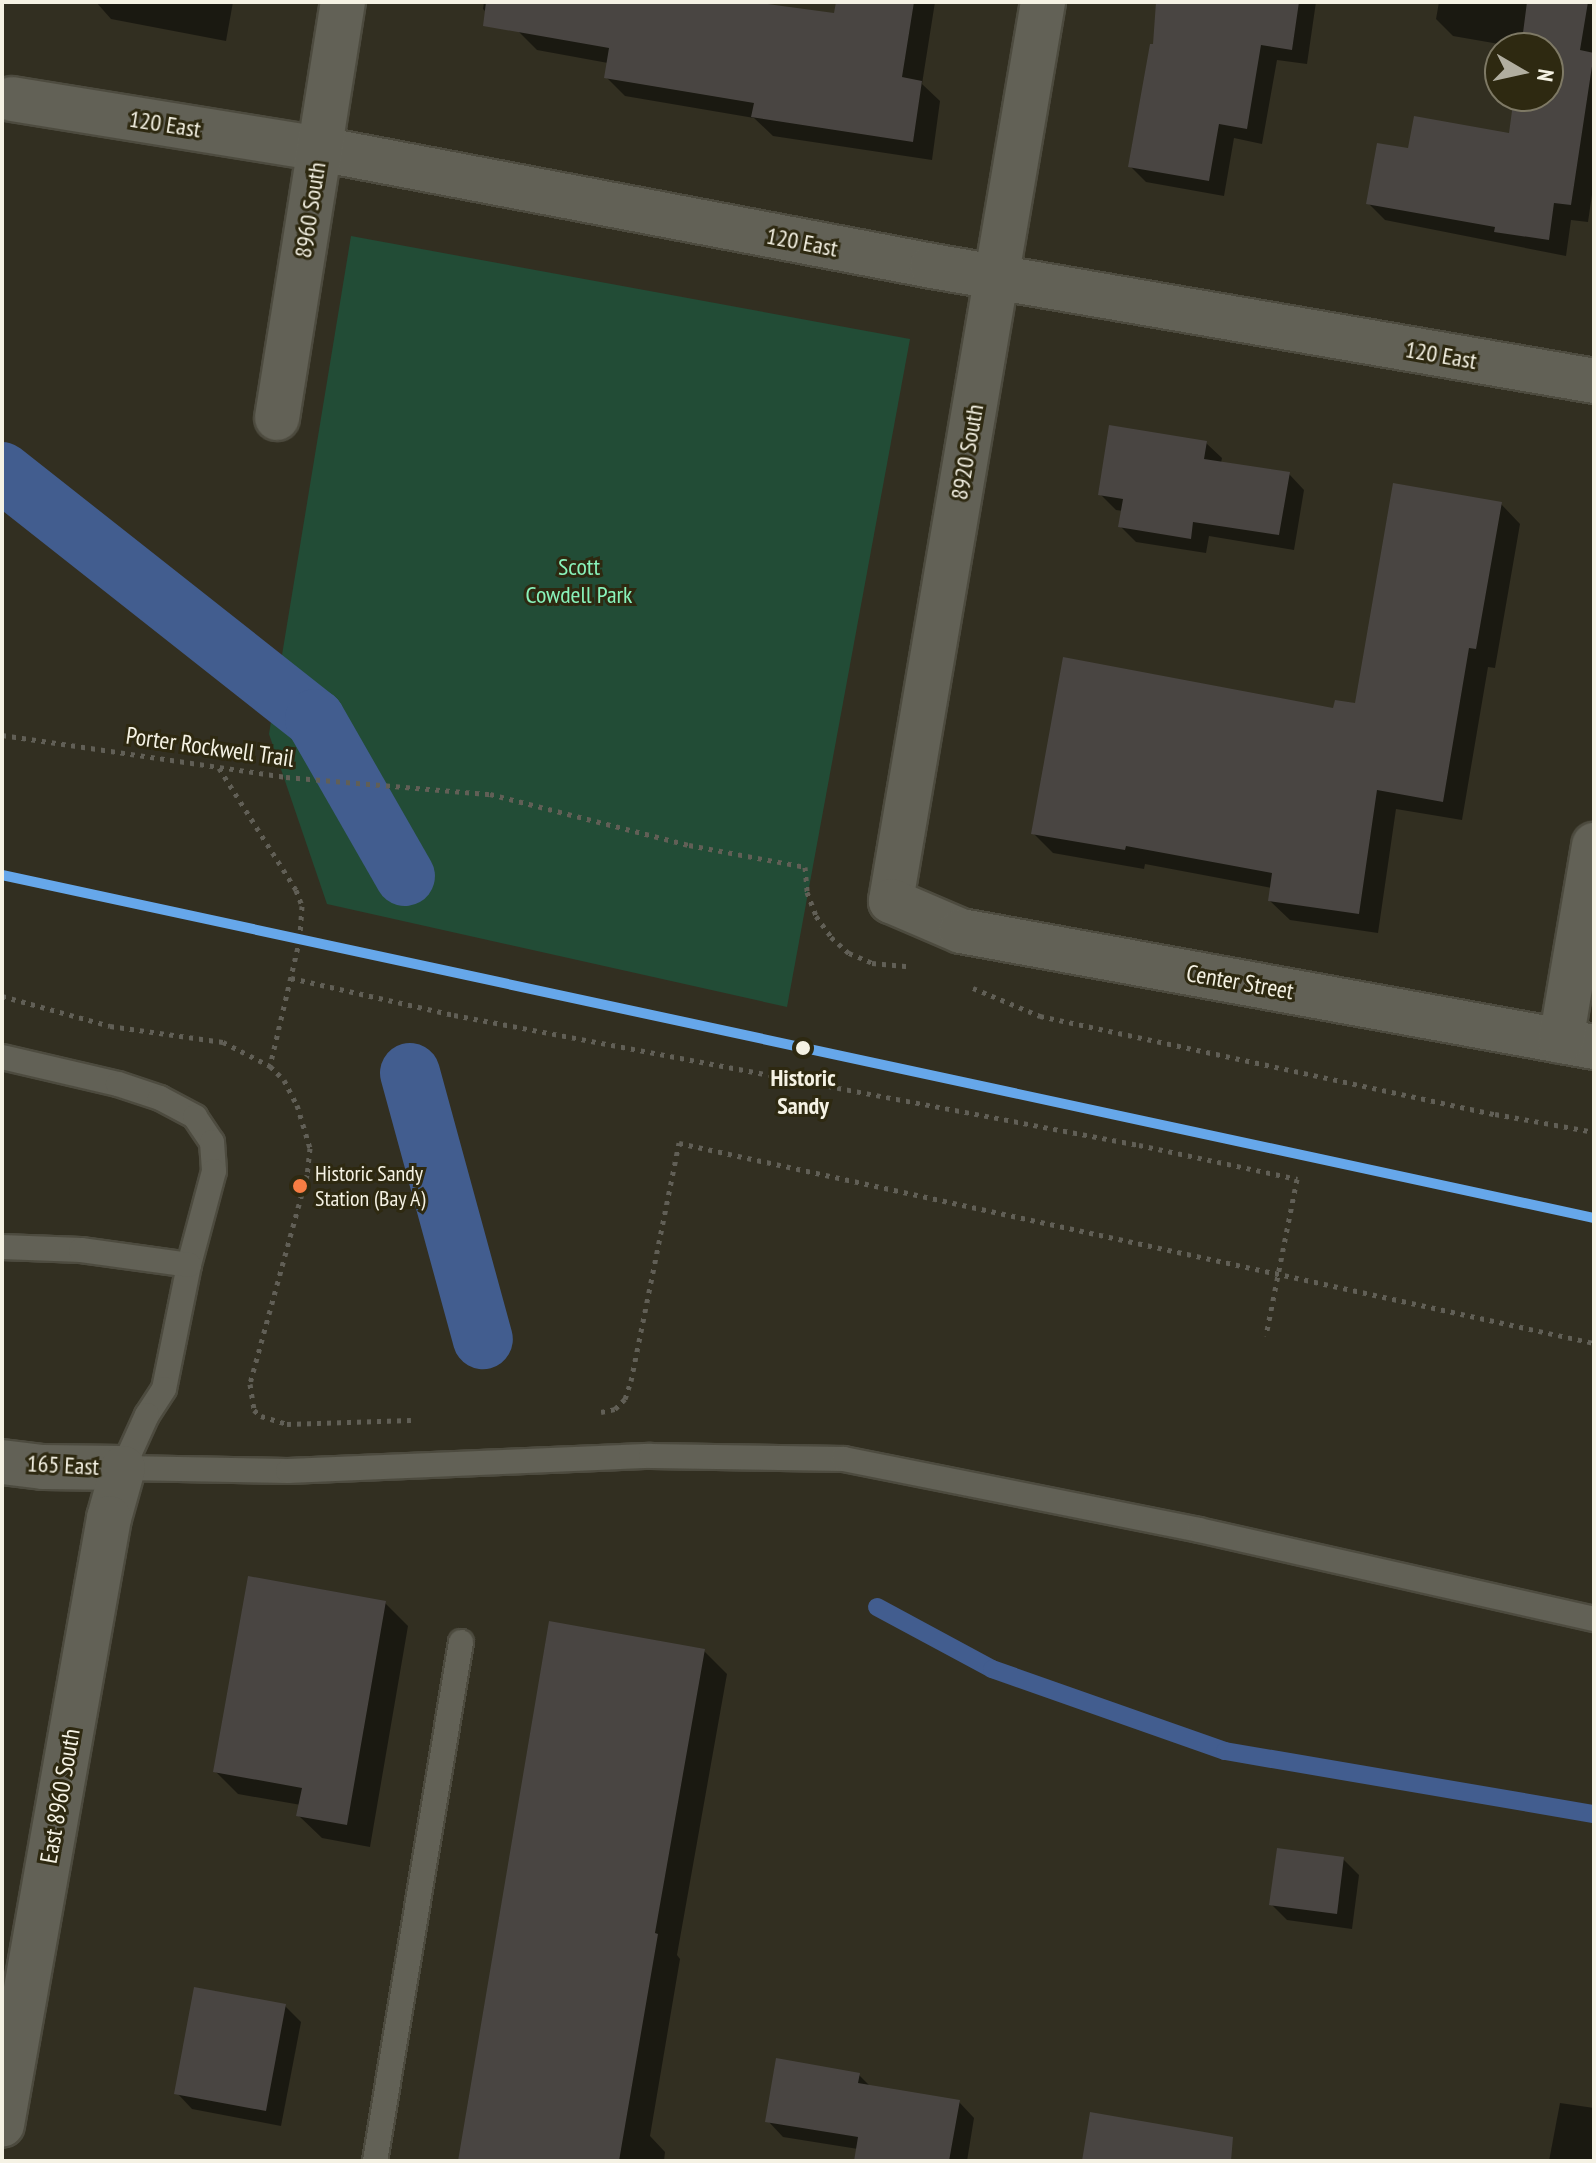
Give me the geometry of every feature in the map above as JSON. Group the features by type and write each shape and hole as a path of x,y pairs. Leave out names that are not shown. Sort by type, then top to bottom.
{"street":[{"name":"8960 South","path":"277,418 343,2"},
{"name":"8920 South","path":"891,901 1043,2"},
{"name":"120 East","path":"12,99 320,149 997,278 1594,381"},
{"path":"1578,1044 1594,845"},
{"name":"Center Street","path":"891,901 961,931 1578,1044"},
{"name":"165 East","path":"2,1462 43,1467 123,1468"},
{"name":"East 8960 South","path":"2,2125 109,1518 123,1468"}],"lane":[{"path":"2,1057 118,1084 160,1098 195,1117 212,1142 214,1171 189,1265 164,1389 147,1415 123,1468 288,1471 667,1456 844,1459 1199,1530 1594,1619"},
{"path":"2,1247 81,1250 189,1265"},
{"path":"375,2161 461,1642"}],"path":[{"name":"Porter Rockwell Trail","path":"2,735 286,777 413,786"},
{"path":"219,767 296,890 302,906 300,938 270,1066"},
{"path":"291,978 454,1015 1139,1145 1297,1179 1266,1336"},
{"path":"2,996 110,1026 223,1042 270,1066 284,1080 297,1105 310,1148 307,1175 250,1384 254,1410 261,1416 287,1424 427,1419"},
{"path":"598,1413 615,1409 625,1399 631,1381 679,1143 1594,1343"}],"green space":[{"name":"Scott Cowdell Park","path":"351,236 910,339 787,1007 327,904 269,734"}],"building":[{"path":"486,2 752,2 834,13 836,2 914,2 902,77 922,81 913,142 751,117 754,103 604,78 609,48 483,26"},
{"path":"1156,2 1299,2 1292,50 1261,45 1247,129 1219,124 1209,181 1128,167 1150,44 1153,44"},
{"path":"1527,2 1588,2 1580,50 1594,53 1571,205 1554,203 1549,240 1494,232 1495,227 1366,204 1377,143 1408,148 1414,116 1509,133 1512,112 1564,112 1564,32 1523,32"},
{"path":"1109,425 1207,441 1204,459 1290,472 1279,535 1193,522 1191,539 1118,527 1123,499 1098,495"},
{"path":"1393,483 1502,502 1476,649 1469,648 1443,802 1377,790 1359,914 1268,901 1272,873 1126,846 1125,850 1031,834 1063,657 1333,708 1335,700 1355,703"},
{"path":"248,1576 386,1601 347,1825 296,1816 302,1788 213,1772"},
{"path":"549,1621 705,1649 655,1933 658,1934 619,2161 458,2161"},
{"path":"1277,1848 1344,1857 1337,1914 1269,1905"},
{"path":"194,1987 286,2004 266,2111 174,2094"},
{"path":"776,2058 860,2073 858,2083 960,2100 949,2161 854,2161 858,2137 765,2122"},
{"path":"1090,2112 1233,2137 1231,2161 1082,2161"}],"waterway":[{"path":"2,472 315,719 405,876"},
{"path":"410,1073 483,1339"},
{"path":"877,1607 992,1669 1225,1751 1594,1814"}],"transit line":[{"path":"2,875 1594,1218"}],"place":[{"name":"Historic Sandy","path":"803,1048"},
{"name":"Historic Sandy Station (Bay A)","path":"300,1186"}]}
